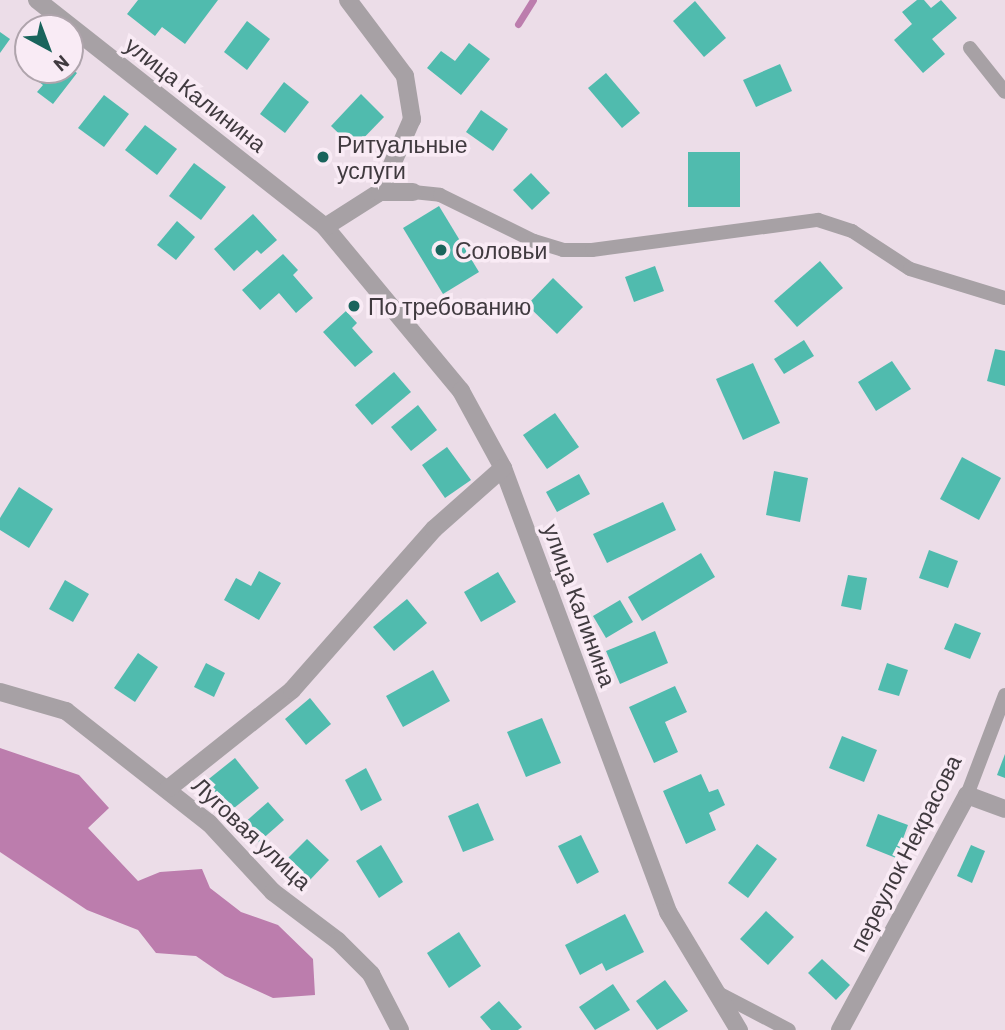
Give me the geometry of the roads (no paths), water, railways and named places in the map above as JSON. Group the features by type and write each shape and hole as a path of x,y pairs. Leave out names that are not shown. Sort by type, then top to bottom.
{"street":[{"name":"улица Калинина","path":"37,0 325,227 461,391 503,468 667,912 738,1030"},
{"path":"348,0 405,76 412,119 380,192"},
{"path":"325,227 380,192 413,192"},
{"path":"169,788 292,690 434,529 503,468"},
{"name":"Луговая улица","path":"0,692 66,711 169,788 209,822 273,892 338,941 371,974 400,1030"},
{"path":"967,795 1005,809"},
{"name":"переулок Некрасова","path":"840,1030 967,795"}],"lane":[{"path":"970,48 1005,92"},
{"path":"413,192 440,195 534,241 563,250 593,250 818,220 852,231 910,270 1005,298"},
{"name":"переулок Некрасова","path":"967,795 1005,695"},
{"path":"712,990 789,1030"}],"waterway":[{"path":"518,24 533,0"}],"place":[{"name":"Ритуальные услуги","path":"323,157"},
{"name":"Соловьи","path":"441,250"},
{"name":"По требованию","path":"354,306"}]}
